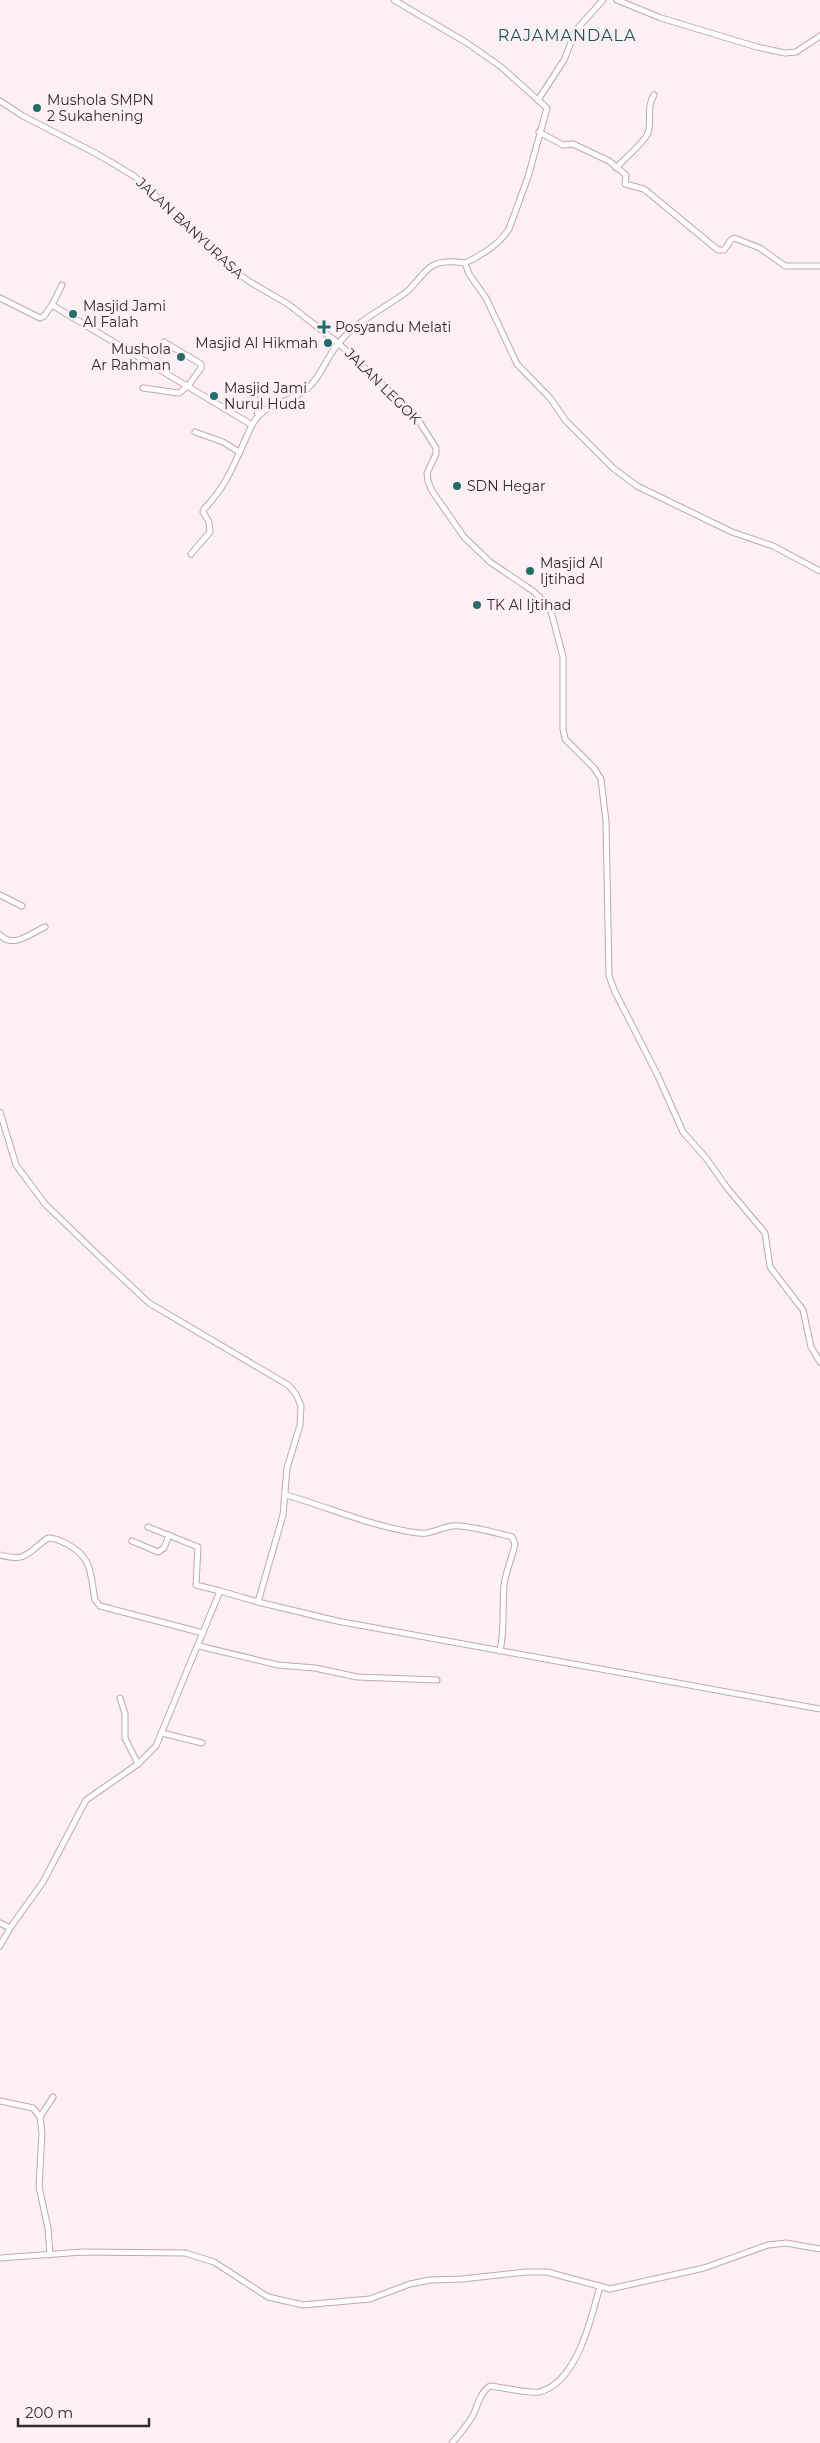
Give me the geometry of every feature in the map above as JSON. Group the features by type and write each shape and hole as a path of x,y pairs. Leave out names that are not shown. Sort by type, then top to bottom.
{"street":[{"path":"191,554 210,532 209,522 203,512 204,509 221,490 232,472 239,452 258,415 267,407 296,396 309,387 318,377 338,343 358,325 406,292 433,265 449,262 465,263 482,255 504,236 509,229 528,177 539,132 548,111 545,105 500,66 467,43 394,0"},
{"path":"538,100 564,60 576,30 603,0"},
{"path":"617,0 661,18 757,47 785,53 796,52 820,36"},
{"path":"616,168 630,151 645,139 650,126 650,104 654,95"},
{"name":"JALAN BANYURASA","path":"0,101 23,116 97,154 134,176 212,247 240,276 288,304 338,343"},
{"path":"539,132 563,145 573,144 609,161 626,175 625,184 644,189 718,250 724,250 730,240 734,238 760,248 785,266 820,266"},
{"path":"465,263 469,274 486,298 517,364 550,398 566,421 613,468 637,486 732,532 773,546 820,571"},
{"path":"0,298 40,318 44,316 52,305 62,284"},
{"path":"52,305 164,374 252,424"},
{"path":"143,388 175,393 183,391 202,365 164,342"},
{"name":"JALAN LEGOK","path":"338,343 415,415 435,443 436,454 427,471 428,481 464,537 490,562 533,591 543,600 551,612 563,657 563,729 565,740 594,768 601,779 606,837 609,976 615,992 666,1091 683,1132 706,1158 728,1189 764,1233 770,1267 803,1310 811,1347 820,1362"},
{"path":"248,387 254,396 258,415"},
{"path":"195,432 223,442 239,452"},
{"path":"0,895 22,906"},
{"path":"0,934 5,938 18,941 45,928"},
{"path":"0,1112 16,1165 45,1204 100,1257 149,1303 288,1385 296,1394 301,1416 287,1468 283,1515 258,1602"},
{"path":"286,1495 339,1514 409,1532 432,1533 452,1526 464,1526 512,1538 515,1544 505,1580 503,1636 500,1651"},
{"path":"148,1527 198,1547 196,1585 258,1602 336,1621 820,1709"},
{"path":"132,1541 158,1552 164,1548 169,1535"},
{"path":"0,1555 19,1558 32,1553 48,1538 57,1539 79,1550 85,1557 99,1605 203,1634"},
{"path":"0,1946 10,1928 43,1882 86,1800 138,1764 156,1746 220,1591"},
{"path":"198,1646 278,1665 315,1668 357,1677 437,1680"},
{"path":"120,1698 125,1714 125,1738 138,1764"},
{"path":"162,1733 202,1743"},
{"path":"0,1923 10,1928"},
{"path":"40,2117 53,2097"},
{"path":"0,2102 30,2107 40,2117 42,2133 39,2187 48,2228 50,2255"},
{"path":"0,2258 83,2252 185,2253 214,2262 268,2297 303,2305 370,2299 410,2284 430,2280 462,2279 526,2272 547,2272 610,2289 704,2268 776,2244 820,2249"},
{"path":"452,2443 473,2415 485,2389 490,2386 536,2393 566,2376 586,2332 600,2286"}],"place":[{"name":"Mushola SMPN 2 Sukahening","path":"37,108"},
{"name":"Masjid Jami Al Falah","path":"73,314"},
{"name":"Posyandu Melati","path":"324,327"},
{"name":"Masjid Al Hikmah","path":"328,343"},
{"name":"Mushola Ar Rahman","path":"181,357"},
{"name":"Masjid Jami Nurul Huda","path":"214,396"},
{"name":"SDN Hegar","path":"457,486"},
{"name":"Masjid Al Ijtihad","path":"530,571"},
{"name":"TK Al Ijtihad","path":"477,605"}],"district":[{"name":"RAJAMANDALA","path":"567,35"}]}
